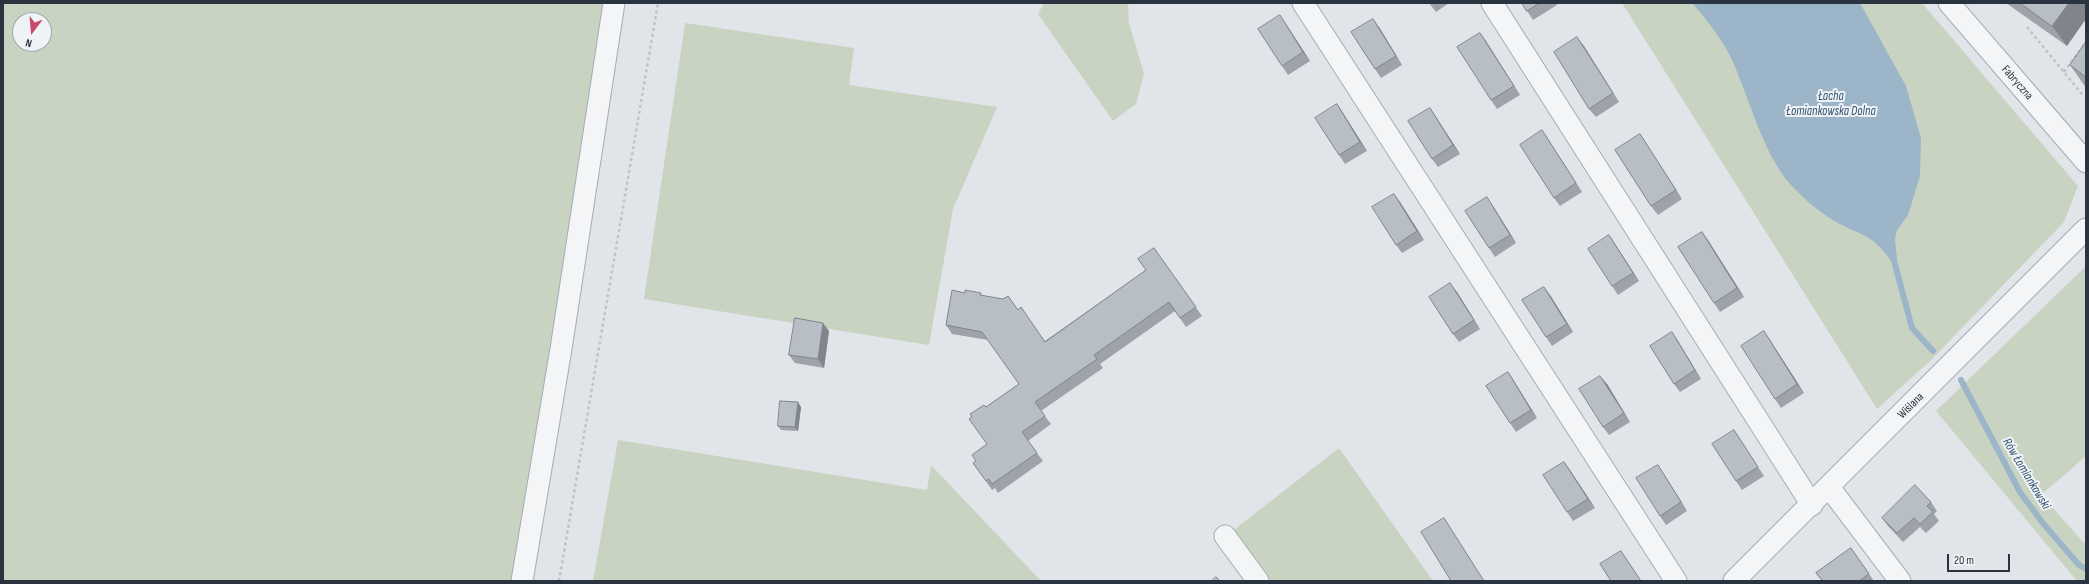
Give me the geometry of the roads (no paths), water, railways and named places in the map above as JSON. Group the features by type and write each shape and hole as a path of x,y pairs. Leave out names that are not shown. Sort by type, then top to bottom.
{"street":[{"path":"522,581 561,350 614,3"},
{"path":"1303,3 1676,581"},
{"path":"1492,3 1812,505"},
{"name":"Fabryczna","path":"1949,3 2086,162"},
{"name":"Wiślana","path":"1734,581 1812,505 2086,229"},
{"path":"1829,487 1900,581"},
{"path":"1226,536 1258,581"}],"water":[{"name":"Łacha Łomiankowska Dolna","path":"1692,3 1860,3 1906,86 1921,138 1920,176 1908,215 1897,230 1895,239 1897,259 1891,261 1885,252 1874,241 1827,216 1807,201 1790,184 1780,171 1764,141 1728,52 1714,30"}],"waterway":[{"name":"Rów Łomiankowski","path":"1892,253 1912,328 1933,351"},
{"name":"Rów Łomiankowski","path":"1961,380 2020,492 2042,522 2079,565 2086,569"}]}
